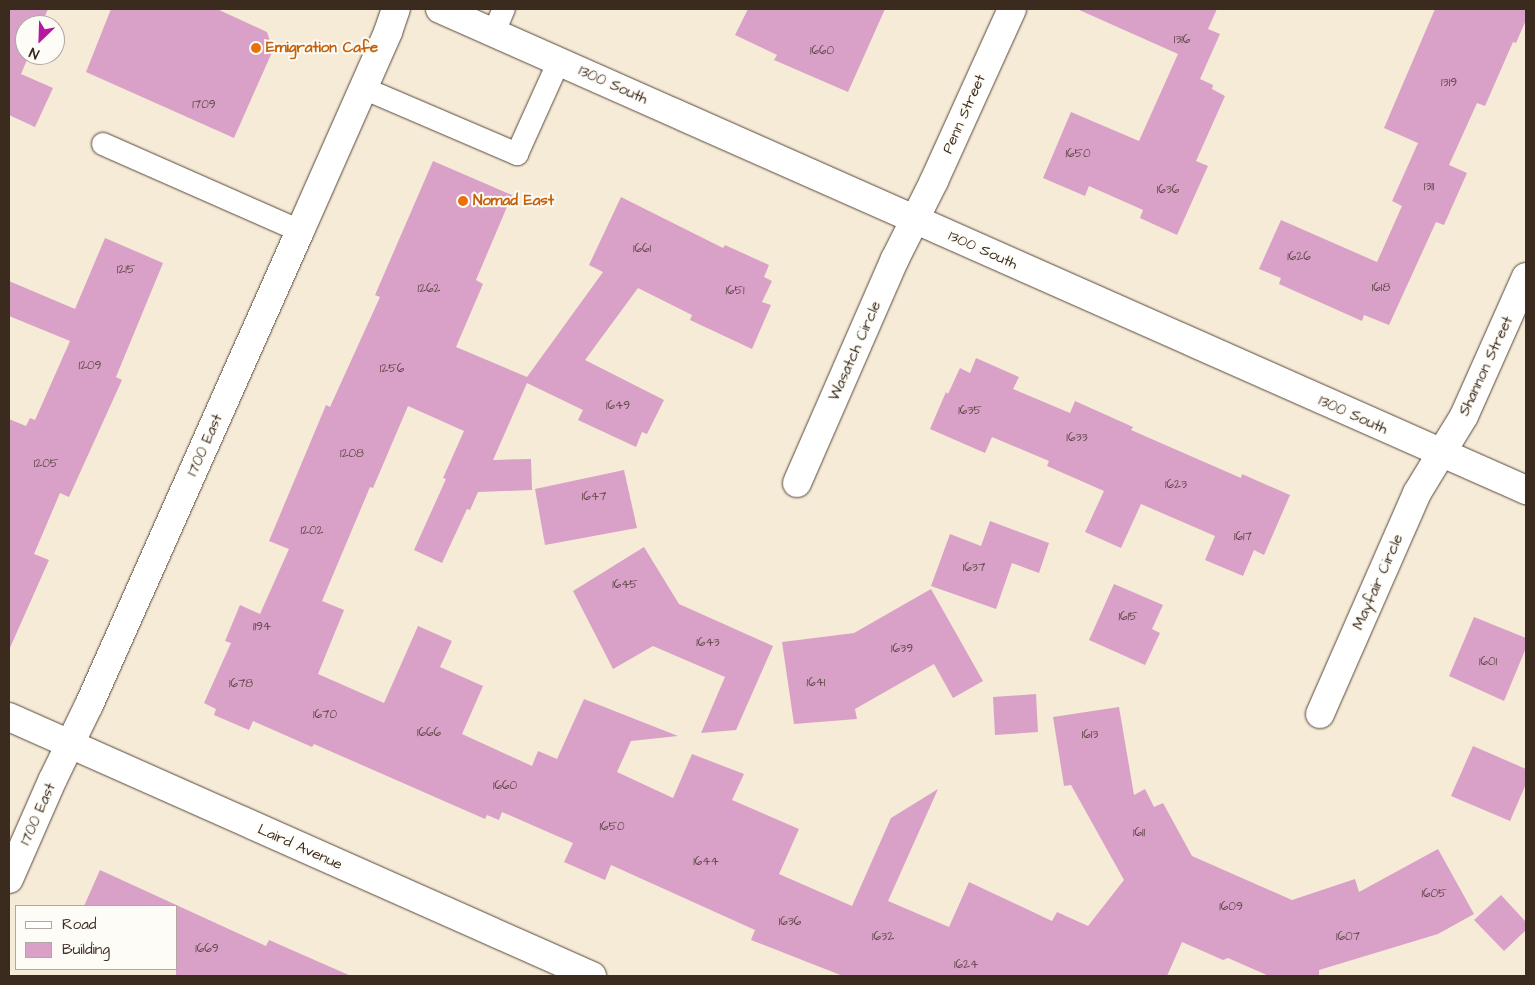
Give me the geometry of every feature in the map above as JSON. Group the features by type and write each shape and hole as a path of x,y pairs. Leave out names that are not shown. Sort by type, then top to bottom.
{"street":[{"name":"1700 East","path":"9,879 89,705 300,231 388,32 396,9"},
{"name":"1300 South","path":"440,9 499,20 559,61 1526,490"},
{"name":"Penn Street","path":"915,220 1012,9"},
{"name":"Wasatch Circle","path":"797,483 895,259 915,220"},
{"name":"Shannon Street","path":"1442,454 1464,416 1526,277"},
{"name":"Mayfair Circle","path":"1320,714 1417,493 1442,454"},
{"name":"Laird Avenue","path":"9,717 592,976"}],"lane":[{"path":"363,88 518,154 559,61"},
{"path":"103,144 300,231"}],"building":[{"path":"9,9 48,9 45,15 15,15 15,65 25,65 21,74 53,88 35,127 9,115"},
{"path":"111,9 217,9 267,32 273,50 234,138 86,72"},
{"path":"748,9 885,9 848,92 774,60 777,55 735,35"},
{"path":"1077,9 1217,9 1208,29 1220,34 1200,79 1213,85 1212,89 1225,96 1196,161 1208,166 1177,235 1140,218 1143,210 1089,186 1085,196 1043,178 1071,112 1139,141 1178,54"},
{"path":"1435,9 1526,9 1526,20 1516,43 1513,42 1485,106 1477,103 1449,165 1467,173 1444,225 1436,222 1389,325 1364,315 1362,321 1279,284 1281,278 1259,269 1281,220 1377,262 1402,206 1392,201 1418,143 1384,128"},
{"path":"433,161 512,195 476,280 483,284 456,347 527,377 603,272 589,265 621,197 723,248 725,245 769,265 764,277 772,281 762,302 771,305 752,349 690,320 692,315 638,288 585,360 664,400 647,434 642,432 636,447 578,420 583,410 527,383 493,460 531,459 532,490 478,492 470,510 467,509 442,563 414,550 446,479 443,478 464,431 408,406 373,488 370,487 322,601 344,610 318,674 384,703 418,626 452,641 440,667 483,686 462,734 532,766 538,751 557,759 584,699 678,736 631,741 617,772 673,798 692,754 744,774 732,800 799,829 779,874 852,906 891,818 938,789 888,901 949,927 969,882 1052,921 1057,912 1088,926 1124,880 1071,785 1064,786 1053,717 1119,707 1134,795 1145,789 1154,807 1163,803 1192,856 1292,900 1355,879 1359,892 1438,849 1474,914 1438,934 1319,970 1319,976 1269,976 1228,958 1223,960 1182,942 1167,976 843,976 751,940 755,930 611,865 605,880 564,862 573,843 502,812 499,820 487,815 485,819 314,744 312,747 253,721 249,730 214,715 216,709 204,703 231,643 225,641 240,605 260,614 289,549 269,541 326,405 330,407 380,297 375,295"},
{"path":"105,238 163,263 116,377 122,380 69,497 60,493 34,554 49,560 9,650 9,419 26,426 30,418 35,420 70,341 9,316 9,281 75,309"},
{"path":"976,358 1019,377 1013,389 1070,413 1075,401 1133,427 1131,430 1241,478 1242,474 1290,495 1264,555 1254,550 1243,576 1205,560 1215,536 1141,504 1121,548 1085,532 1104,491 1047,466 1049,461 992,437 985,453 930,429 946,392 948,394 960,368 970,373"},
{"path":"624,470 637,528 545,545 535,489"},
{"path":"990,521 1049,543 1039,573 1012,563 996,609 931,586 950,534 981,546"},
{"path":"644,547 679,604 773,646 736,730 701,733 725,677 653,646 613,669 573,591"},
{"path":"1114,584 1163,605 1152,629 1160,633 1145,665 1089,640"},
{"path":"931,589 983,681 953,698 934,664 855,709 857,719 794,724 782,642 854,633"},
{"path":"1474,617 1526,638 1526,648 1504,701 1449,676"},
{"path":"1036,694 1038,732 995,735 993,697"},
{"path":"1473,746 1526,769 1526,784 1510,821 1451,796"},
{"path":"100,870 176,905 84,905"},
{"path":"1501,895 1526,922 1526,930 1504,951 1474,920"},
{"path":"178,906 266,946 269,940 351,976 176,976 176,970 178,970"}],"place":[{"name":"Emigration Cafe","path":"256,48"},
{"name":"Nomad East","path":"463,201"}]}
